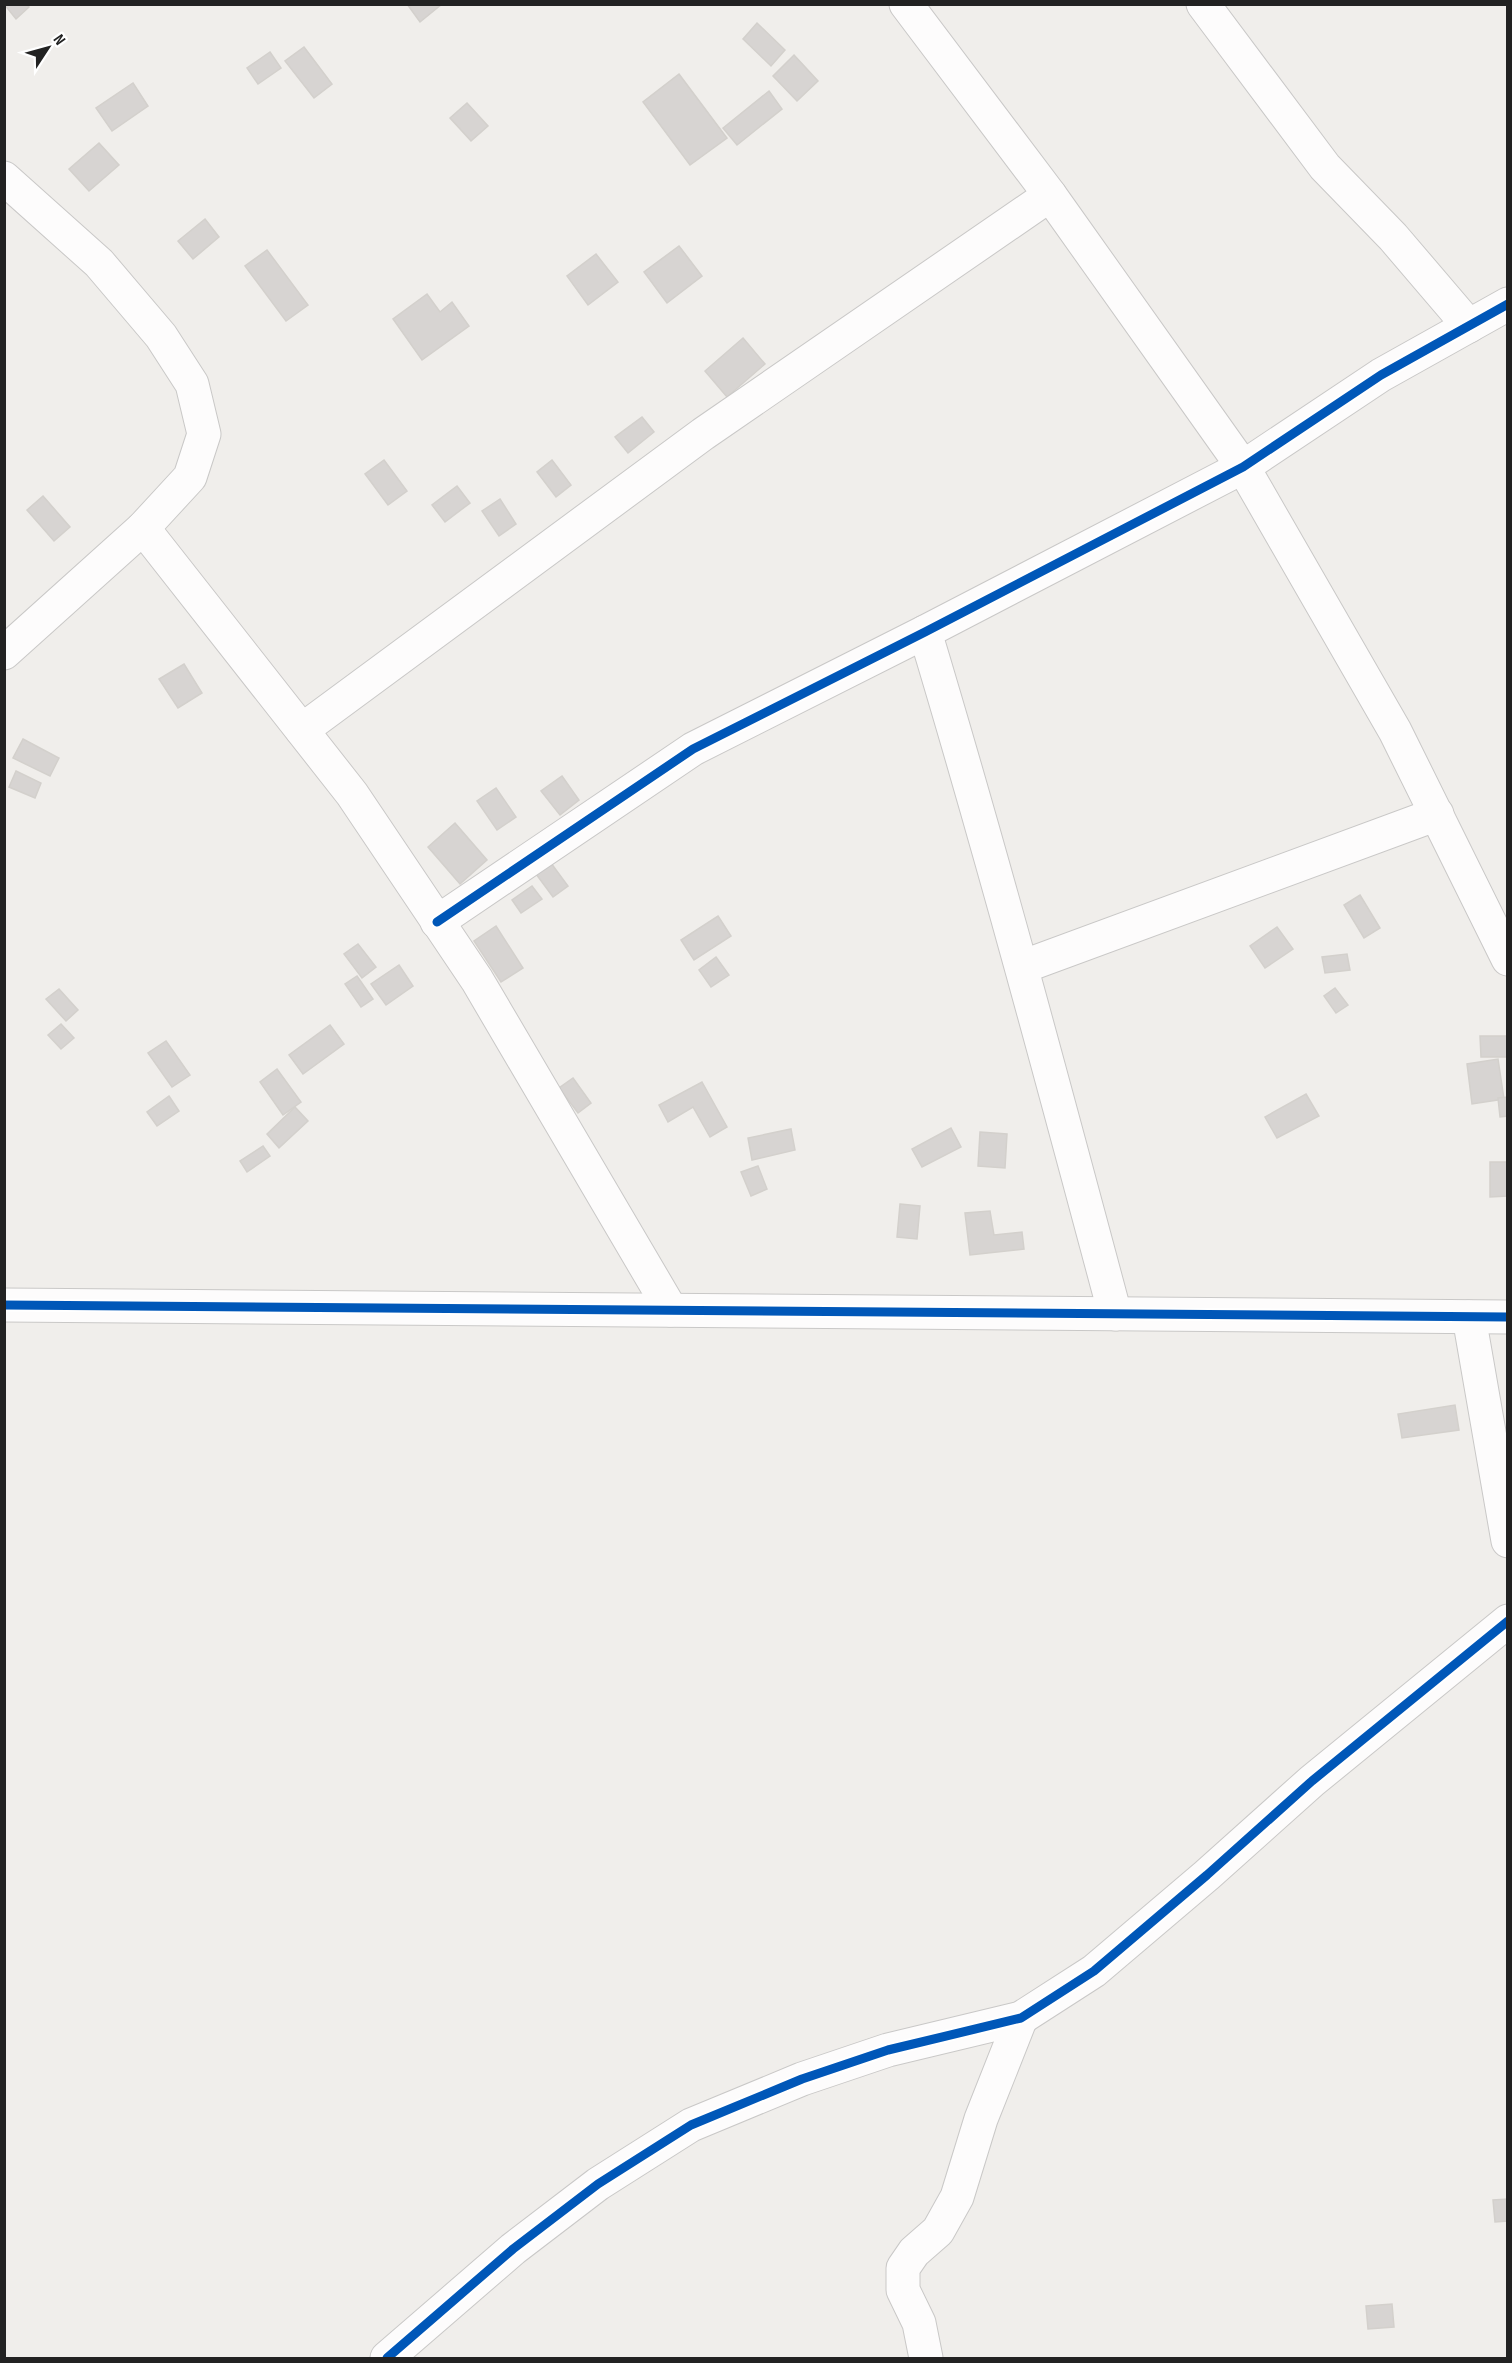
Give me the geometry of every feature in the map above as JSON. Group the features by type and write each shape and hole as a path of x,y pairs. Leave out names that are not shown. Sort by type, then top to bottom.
{"street":[{"path":"906,4 1050,195 1243,466 1395,731 1508,958"},
{"path":"1203,4 1325,167 1393,237 1469,326"},
{"path":"4,178 99,263 161,336 192,384 204,434 190,477 143,528 4,653"},
{"path":"302,730 703,434 1050,195"},
{"path":"437,922 693,749 925,632 1243,466 1380,375 1508,304"},
{"path":"143,528 351,794 477,980 671,1310"},
{"path":"925,632 1022,967 1115,1314"},
{"path":"1022,967 1437,814"},
{"path":"4,1305 1508,1317"},
{"path":"1469,1317 1508,1541"},
{"path":"387,2358 513,2249 598,2184 691,2125 802,2079 888,2050 1021,2018 1094,1971 1207,1875 1312,1781 1508,1621"},
{"path":"927,2358 919,2323 903,2290 903,2268 914,2252 938,2231 957,2197 981,2119 1021,2018"}],"building":[{"path":"4,4 26,4 29,7 16,19"},
{"path":"407,4 442,4 420,22"},
{"path":"757,23 785,50 771,66 743,39"},
{"path":"304,47 332,84 314,98 285,61"},
{"path":"270,52 281,68 258,84 247,68"},
{"path":"794,55 818,81 797,101 773,76"},
{"path":"679,74 727,138 690,165 643,102"},
{"path":"133,83 148,106 112,131 96,108"},
{"path":"769,91 782,109 737,145 723,128"},
{"path":"467,103 488,126 471,141 450,118"},
{"path":"99,143 119,165 89,191 69,169"},
{"path":"205,219 219,237 193,259 178,241"},
{"path":"679,246 702,276 667,303 644,272"},
{"path":"267,250 308,305 286,321 245,266"},
{"path":"596,254 618,282 588,305 567,276"},
{"path":"427,294 440,312 452,302 469,326 422,360 393,319"},
{"path":"743,338 765,364 727,397 705,371"},
{"path":"642,417 654,432 628,453 615,437"},
{"path":"384,460 407,491 388,505 365,474"},
{"path":"552,460 571,485 556,497 537,472"},
{"path":"457,486 470,503 445,522 432,505"},
{"path":"43,496 70,527 54,541 27,510"},
{"path":"500,499 516,524 499,536 482,511"},
{"path":"184,664 202,693 178,708 159,679"},
{"path":"23,739 59,758 50,776 13,758"},
{"path":"16,771 41,783 35,798 9,787"},
{"path":"562,776 579,800 560,815 541,791"},
{"path":"496,788 516,817 497,830 477,801"},
{"path":"455,823 487,860 460,884 428,847"},
{"path":"548,859 568,886 553,897 533,870"},
{"path":"532,886 542,899 521,913 512,900"},
{"path":"1360,895 1380,928 1364,938 1344,905"},
{"path":"718,916 731,936 694,960 681,940"},
{"path":"496,926 523,968 501,982 474,941"},
{"path":"1277,927 1293,949 1265,968 1250,946"},
{"path":"358,944 376,967 362,978 344,954"},
{"path":"1347,954 1350,970 1325,973 1322,957"},
{"path":"716,957 729,975 711,987 699,970"},
{"path":"399,965 413,986 386,1005 371,984"},
{"path":"357,976 373,999 361,1007 345,984"},
{"path":"1335,988 1348,1005 1336,1013 1324,996"},
{"path":"59,989 78,1010 66,1021 46,999"},
{"path":"61,1024 74,1038 61,1049 48,1035"},
{"path":"330,1025 344,1044 303,1074 289,1055"},
{"path":"1480,1036 1508,1036 1508,1057 1481,1057"},
{"path":"166,1041 190,1075 172,1087 148,1053"},
{"path":"1498,1059 1504,1099 1472,1104 1467,1064"},
{"path":"277,1069 301,1102 283,1115 260,1082"},
{"path":"573,1078 591,1103 578,1113 559,1088"},
{"path":"702,1082 727,1127 710,1137 693,1107 668,1122 659,1105"},
{"path":"1306,1094 1319,1116 1277,1138 1265,1117"},
{"path":"169,1096 179,1111 157,1126 147,1112"},
{"path":"1508,1097 1508,1116 1500,1117 1498,1098"},
{"path":"295,1107 308,1121 279,1148 267,1134"},
{"path":"951,1128 961,1147 922,1167 912,1149"},
{"path":"791,1129 795,1150 752,1160 748,1138"},
{"path":"980,1132 1007,1134 1005,1168 978,1166"},
{"path":"263,1146 270,1156 247,1172 240,1161"},
{"path":"1490,1162 1508,1162 1508,1196 1490,1197"},
{"path":"758,1166 767,1189 751,1196 741,1172"},
{"path":"900,1204 920,1206 917,1239 897,1237"},
{"path":"990,1211 994,1235 1022,1232 1024,1249 970,1255 965,1213"},
{"path":"1455,1405 1459,1430 1402,1438 1398,1414"},
{"path":"1508,2199 1508,2221 1495,2222 1493,2200"},
{"path":"1392,2304 1394,2327 1368,2329 1366,2306"}],"cycle path":[{"path":"437,922 693,749 1243,467 1381,375 1508,304"},
{"path":"4,1305 1508,1317"},
{"path":"387,2358 513,2249 598,2184 691,2125 802,2079 888,2050 1021,2018 1094,1971 1207,1875 1312,1781 1508,1621"}]}
